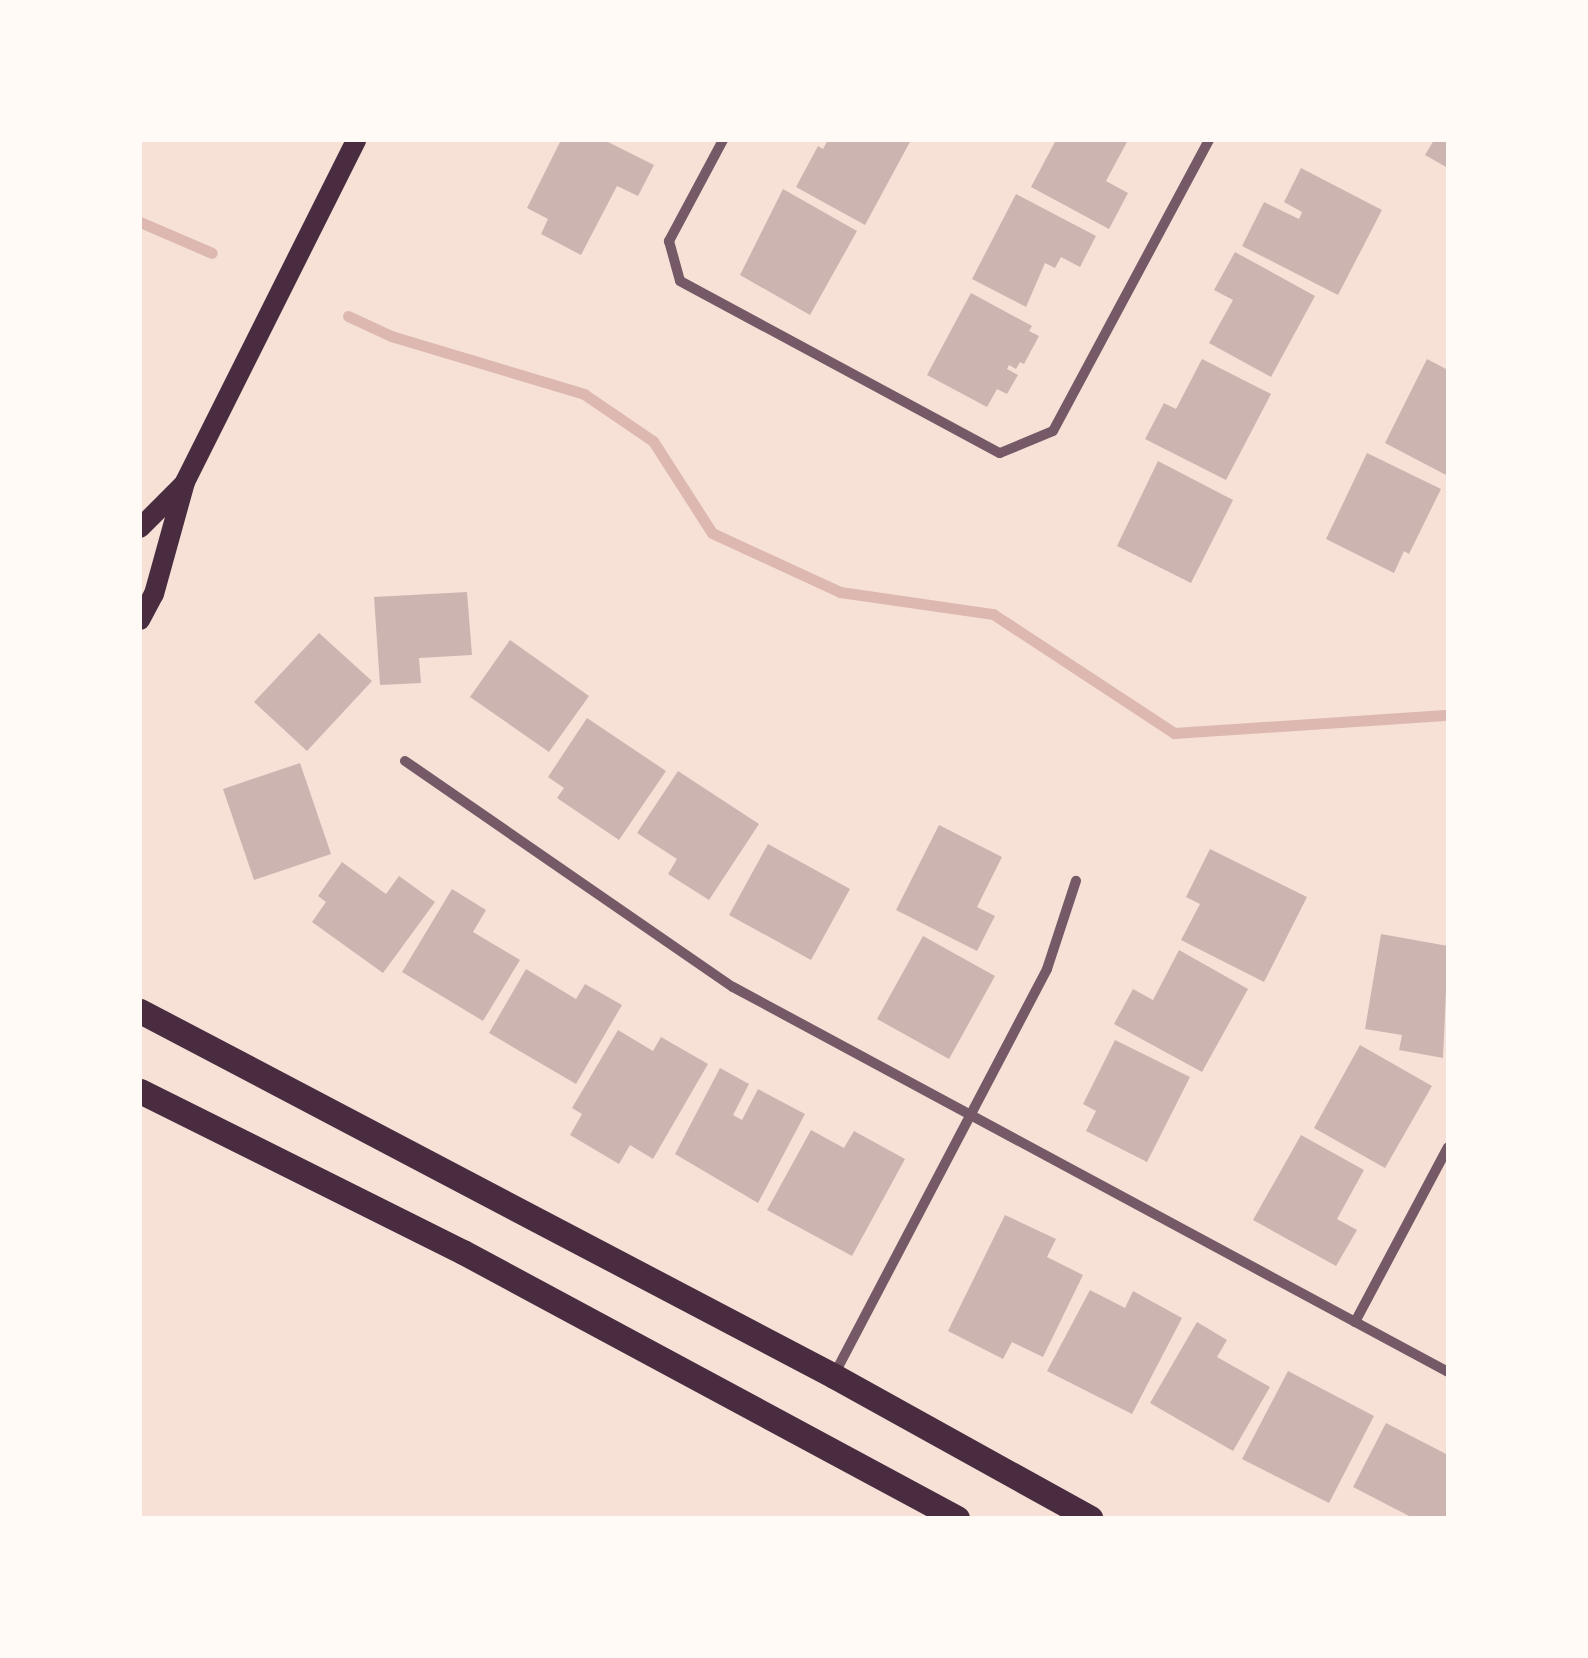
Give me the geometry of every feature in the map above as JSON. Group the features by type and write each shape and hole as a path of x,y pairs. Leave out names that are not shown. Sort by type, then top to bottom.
{"main road":[{"path":"140,620 154,594 185,482 356,140"},
{"path":"140,528 185,482"},
{"path":"140,1011 834,1376 1090,1518"},
{"path":"140,1091 583,1315 957,1518"}],"street":[{"path":"723,140 669,241 680,281 1000,453 1053,431 1209,140"},
{"path":"405,761 733,987 1448,1372"},
{"path":"834,1376 1047,968 1076,881"},
{"path":"1355,1322 1448,1147"}],"building":[{"path":"561,140 604,140 654,165 638,196 617,186 581,255 541,234 548,219 527,208"},
{"path":"828,140 911,140 865,225 796,187 818,146 823,149"},
{"path":"1056,140 1128,140 1106,181 1128,193 1109,229 1031,187"},
{"path":"1434,140 1448,140 1448,168 1425,155"},
{"path":"1301,168 1382,210 1338,295 1242,246 1264,202 1299,219 1302,212 1284,202"},
{"path":"783,189 857,231 810,315 740,275"},
{"path":"1016,194 1096,236 1080,267 1061,257 1055,268 1045,263 1026,307 972,279"},
{"path":"1235,252 1315,296 1271,377 1209,343 1233,300 1214,290"},
{"path":"971,293 1032,326 1029,331 1039,336 1024,364 1020,362 1016,369 1009,365 1007,369 1018,375 1007,394 997,389 987,407 927,375"},
{"path":"1202,359 1271,394 1226,480 1145,439 1164,403 1176,409"},
{"path":"1427,359 1448,370 1446,475 1385,443"},
{"path":"1367,453 1441,489 1409,554 1404,551 1394,573 1326,539"},
{"path":"1158,461 1233,500 1191,583 1117,546"},
{"path":"467,592 472,655 419,658 421,683 380,685 374,597"},
{"path":"319,633 372,681 307,751 254,702"},
{"path":"510,640 589,696 549,752 470,697"},
{"path":"587,718 666,771 619,840 557,798 564,788 548,777"},
{"path":"300,763 331,854 254,880 223,789"},
{"path":"678,771 759,824 709,900 668,874 677,859 637,833"},
{"path":"939,825 1002,857 977,907 995,916 977,951 896,910"},
{"path":"768,844 850,889 811,960 729,915"},
{"path":"1210,849 1307,897 1264,982 1181,940 1200,904 1186,897"},
{"path":"342,862 386,894 399,876 435,902 383,973 312,922 326,902 318,896"},
{"path":"452,889 486,910 473,932 520,960 483,1021 402,972"},
{"path":"1381,934 1448,946 1443,1058 1399,1050 1402,1035 1365,1029"},
{"path":"923,936 995,976 949,1059 877,1019"},
{"path":"1179,950 1248,989 1202,1072 1114,1024 1133,989 1153,1000"},
{"path":"526,969 576,999 585,984 622,1005 576,1084 489,1033"},
{"path":"618,1030 653,1051 661,1037 708,1064 653,1159 630,1145 619,1164 570,1135 582,1114 572,1108"},
{"path":"1115,1040 1190,1077 1147,1162 1086,1131 1096,1111 1083,1104"},
{"path":"1360,1045 1432,1086 1385,1168 1314,1128"},
{"path":"720,1068 749,1084 733,1115 742,1120 758,1089 805,1114 758,1203 675,1154"},
{"path":"811,1130 844,1148 854,1131 905,1159 852,1256 767,1210"},
{"path":"1301,1135 1364,1170 1337,1219 1357,1230 1336,1266 1253,1220"},
{"path":"1005,1215 1056,1239 1047,1257 1083,1275 1043,1357 1012,1342 1003,1359 948,1331"},
{"path":"1090,1290 1125,1308 1133,1291 1182,1318 1132,1414 1047,1371"},
{"path":"1197,1322 1227,1340 1217,1357 1270,1387 1233,1451 1150,1403"},
{"path":"1288,1371 1374,1416 1329,1503 1242,1459"},
{"path":"1386,1423 1448,1455 1448,1518 1413,1518 1353,1487"}],"waterway":[{"path":"140,222 212,253"},
{"path":"348,316 391,336 584,394 653,441 712,533 840,592 993,614 1174,733 1448,715"}]}
